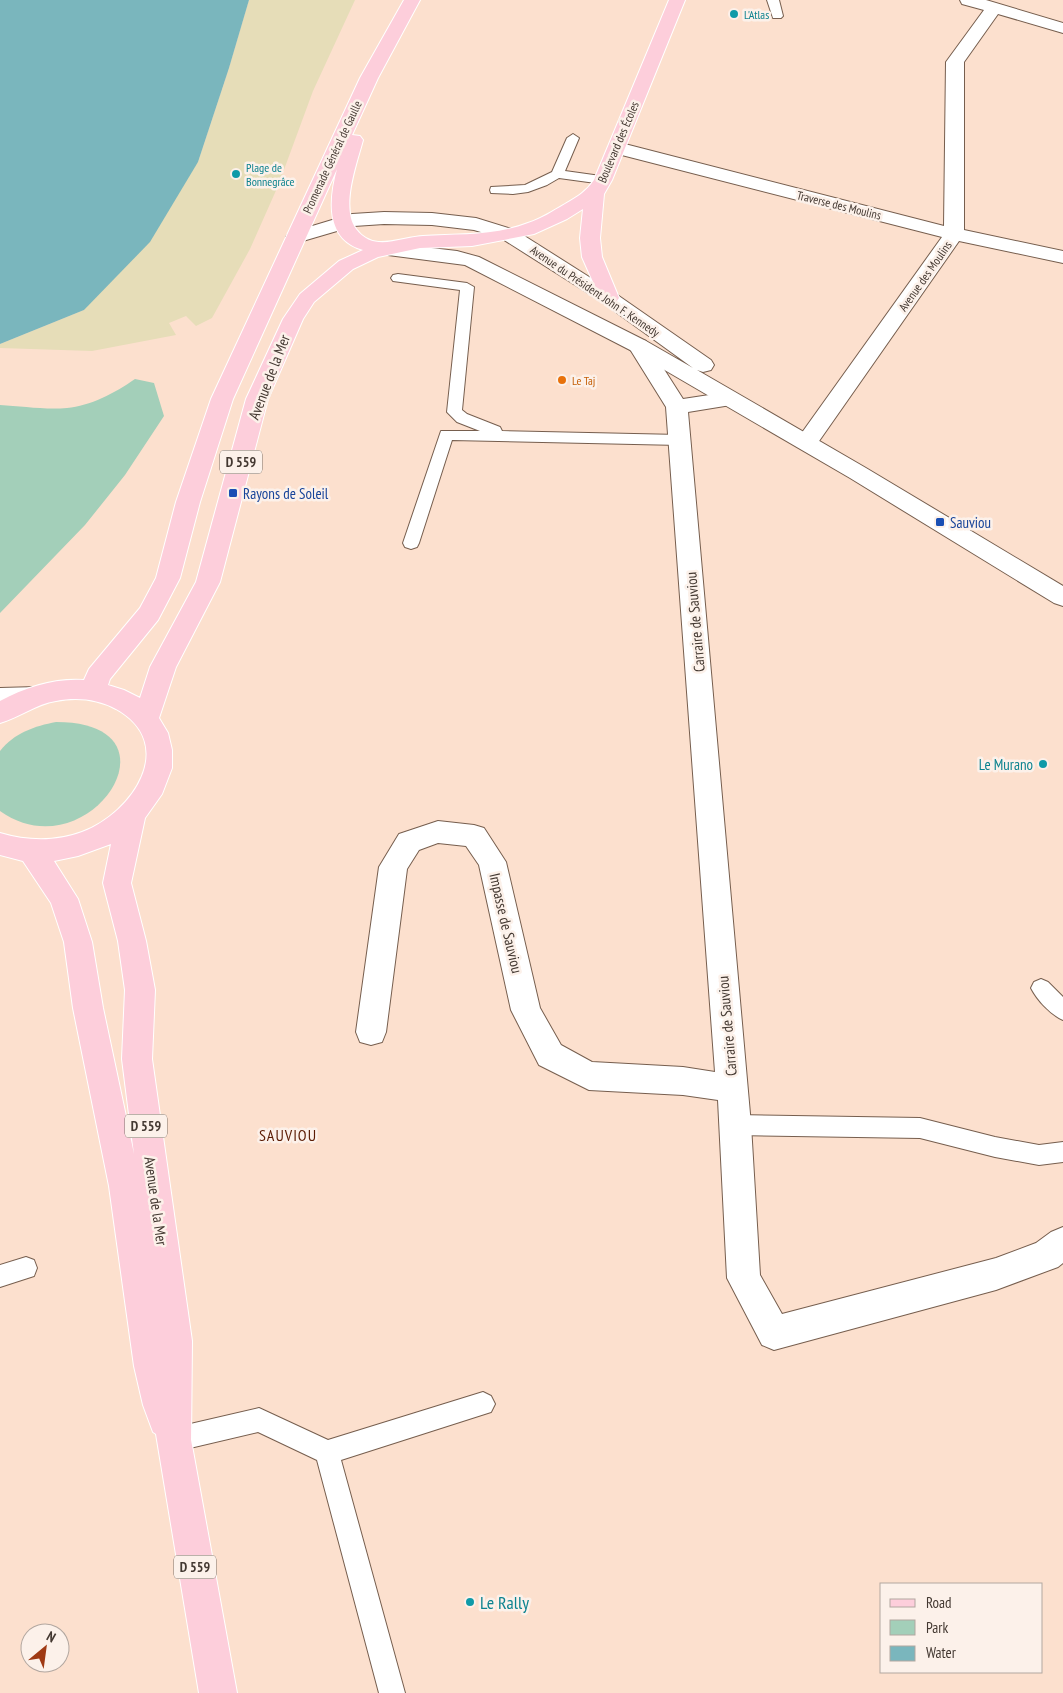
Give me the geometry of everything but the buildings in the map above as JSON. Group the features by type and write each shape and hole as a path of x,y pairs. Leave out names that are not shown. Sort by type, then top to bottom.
{"main road":[{"name":"Promenade Général de Gaulle","path":"296,237 369,78 412,0"},
{"name":"Boulevard des Écoles","path":"388,249 420,242 472,240 508,234 549,221 599,187 617,148 677,0"},
{"name":"Promenade Général de Gaulle","path":"342,223 339,202 369,78"},
{"path":"599,187 590,238 592,257 608,298"},
{"path":"342,223 355,240 369,246 388,249"},
{"name":"Avenue de la Mer","path":"94,691 98,676 150,614 168,578 188,502 222,399 296,237"},
{"name":"Avenue de la Mer","path":"146,718 163,667 208,582 257,399 293,319 307,298 346,265 372,253 388,249"},
{"path":"0,713 15,704 41,694 68,690 94,691 124,700 146,718 157,735 160,754 158,775 148,796 132,815 115,828 82,844 53,851 31,851 0,844"},
{"name":"Avenue de la Mer","path":"132,815 117,883 132,941 140,990 137,1059 175,1341 173,1440"},
{"name":"Avenue de la Mer","path":"31,851 64,899 78,942 88,1008 124,1186 151,1366 160,1405 173,1440 218,1693"}],"street":[{"path":"968,0 1063,28"},
{"name":"Avenue des Moulins","path":"809,439 954,234 955,62 994,8"},
{"name":"Traverse des Moulins","path":"617,148 954,234 1063,257"},
{"name":"Avenue du Président John F. Kennedy","path":"296,237 342,223 364,219 432,219 476,224 508,234 608,298 858,473"},
{"name":"Avenue du Président John F. Kennedy","path":"388,249 457,257 472,262 639,346 858,473 1063,597"},
{"name":"Carraire de Sauviou","path":"639,346 677,408 735,1125 744,1278 774,1333 996,1274 1046,1256 1063,1243"},
{"path":"677,408 729,399"},
{"name":"Impasse de Sauviou","path":"371,1032 393,867 409,842 438,832 474,836 492,862 526,1010 550,1055 589,1076 683,1082 732,1088"}],"lane":[{"path":"773,0 777,16"},
{"path":"496,190 518,191 546,182 557,174 572,138"},
{"path":"557,174 599,187"},
{"path":"398,278 467,287 454,412 462,418 508,436"},
{"path":"411,543 446,435 680,440"},
{"path":"0,695 41,694"},
{"path":"1040,988 1063,1011"},
{"path":"735,1125 920,1128 995,1147 1039,1155 1063,1152"},
{"path":"0,1276 26,1268"},
{"path":"173,1440 259,1420 327,1452 483,1404"},
{"path":"327,1452 392,1693"}],"green space":[{"path":"135,379 154,383 164,416 125,475 85,525 0,613 0,405 50,409 76,407 102,398"},
{"path":"56,722 95,728 116,745 120,767 111,790 91,811 65,824 33,825 0,811 0,751 12,739 25,731"}],"sand":[{"name":"Plage de Bonnegrâce","path":"249,0 355,0 313,91 278,186 250,249 212,318 196,326 186,316 169,323 176,335 92,351 0,348 0,344 84,310 198,162"}],"water":[{"path":"0,0 249,0 198,162 150,242 84,310 0,344"}],"place":[{"name":"L'Atlas","path":"734,14"},
{"name":"Plage de Bonnegrâce","path":"236,174"},
{"name":"Le Taj","path":"562,380"},
{"name":"Rayons de Soleil","path":"233,493"},
{"name":"Sauviou","path":"940,522"},
{"name":"Le Murano","path":"1043,764"},
{"name":"Le Rally","path":"470,1602"}],"district":[{"name":"SAUVIOU","path":"288,1135"}]}
